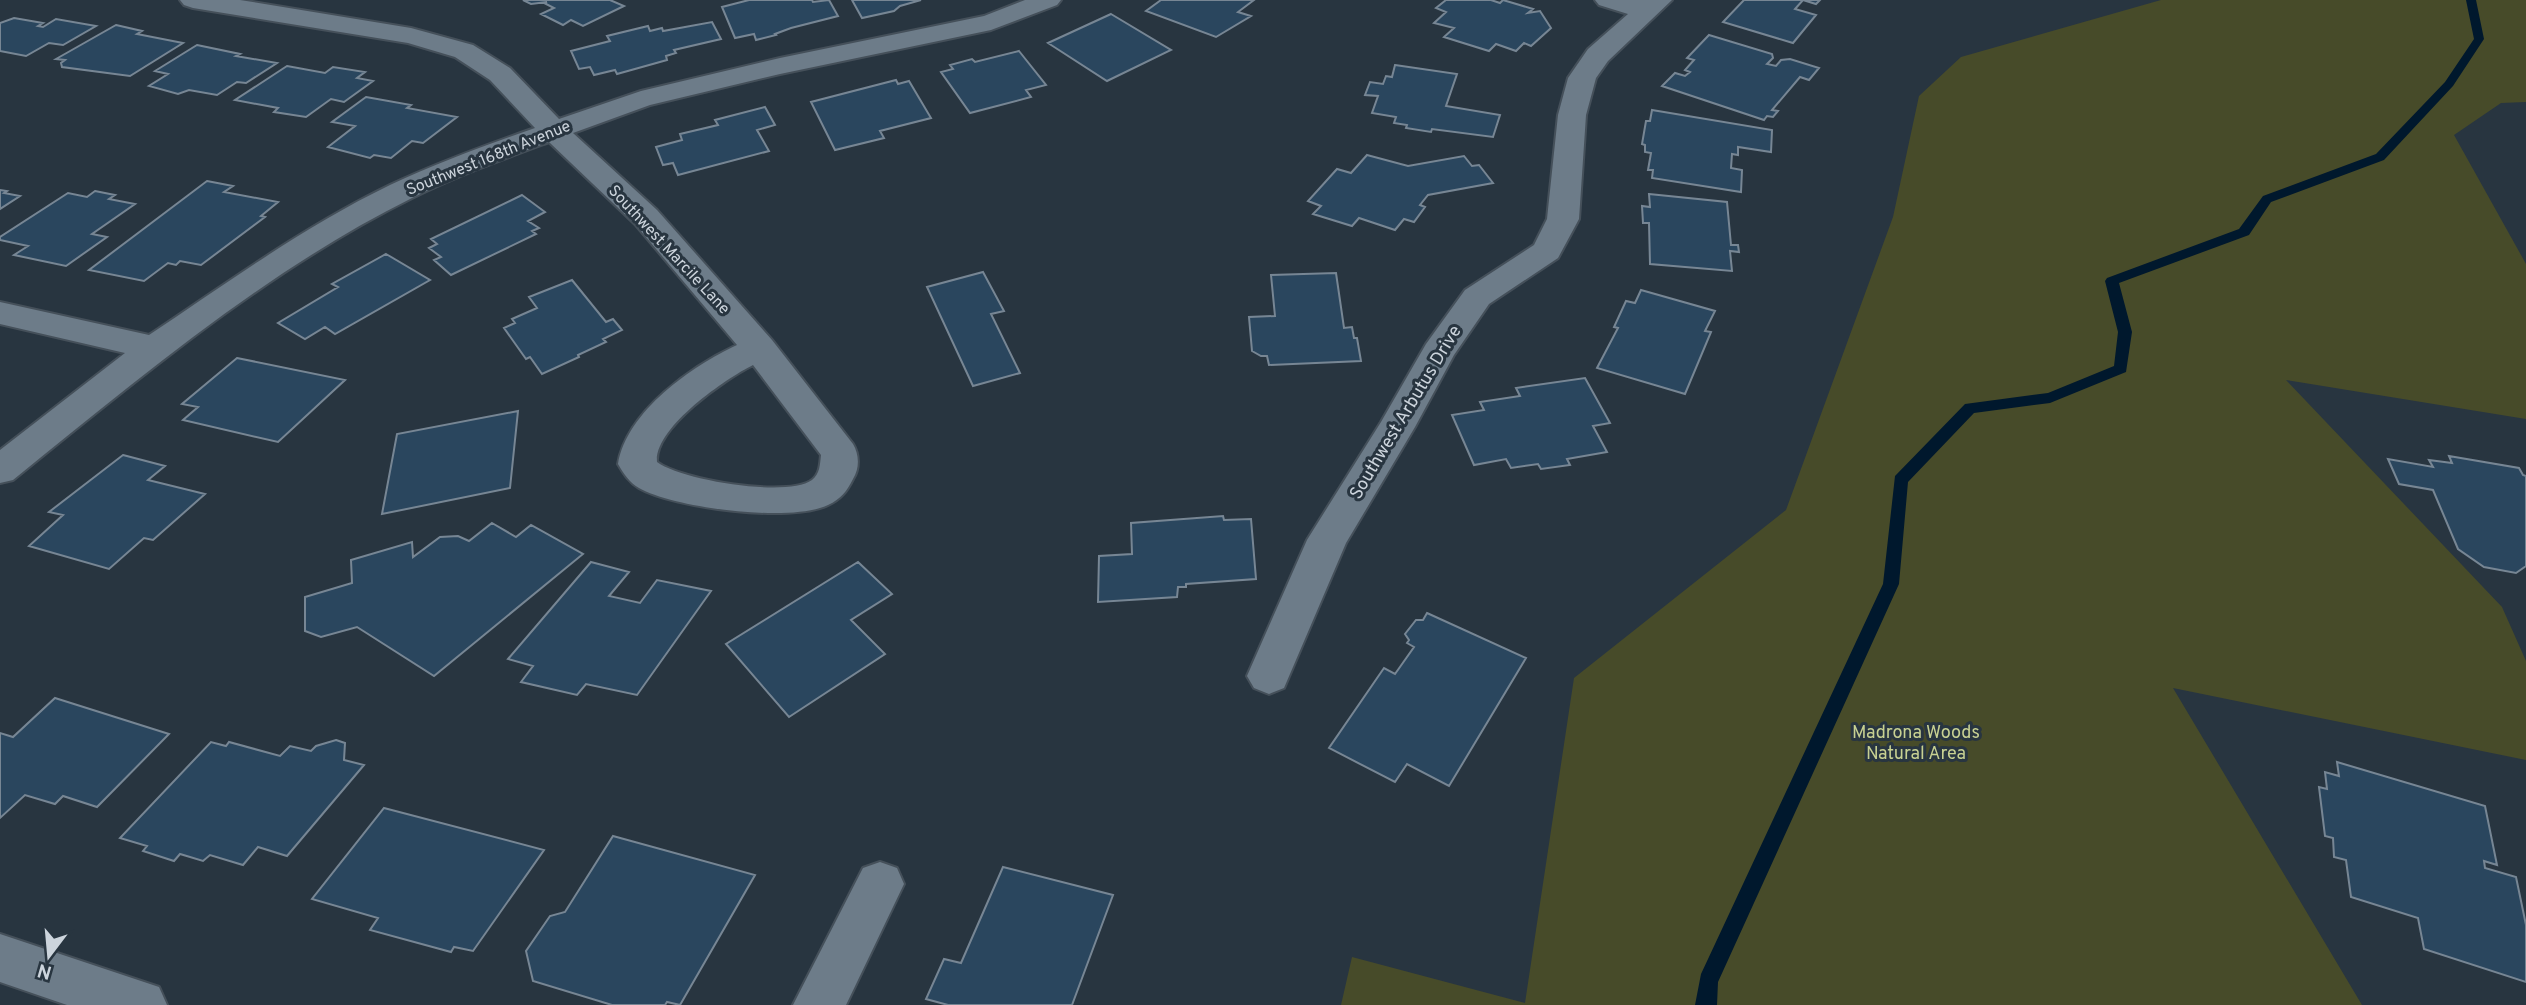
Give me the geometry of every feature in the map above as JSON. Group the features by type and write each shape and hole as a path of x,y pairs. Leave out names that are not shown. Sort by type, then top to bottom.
{"street":[{"name":"Southwest Marcile Lane","path":"199,0 411,36 464,51 500,74 554,130 646,217 760,348 840,453 841,469 834,481 822,491 784,503 758,501 678,486 645,476 637,464 638,448 684,391 710,371 760,348"},
{"name":"Southwest 168th Avenue","path":"0,470 154,348 302,247 400,192 472,160 641,99 780,66 991,22 1048,0"},
{"path":"1608,0 1653,6"},
{"name":"Southwest Arbutus Drive","path":"1269,676 1327,540 1397,427 1437,352 1477,296 1547,251 1563,219 1572,114 1582,78 1598,55 1653,6"},
{"path":"0,313 154,348"},
{"path":"819,1005 880,884"},
{"path":"0,958 141,1005"}],"green space":[{"name":"Madrona Woods Natural Area","path":"2161,0 2526,0 2526,102 2501,103 2454,135 2526,264 2526,419 2286,380 2502,607 2526,661 2526,760 2173,688 2362,1005 1341,1005 1352,957 1525,1003 1574,678 1786,510 1893,217 1919,96 1961,57"}],"building":[{"path":"523,0 610,0 624,6 583,26 571,20 563,25 541,14 554,8 544,3 547,2 531,4"},
{"path":"749,0 829,0 838,16 756,40 754,34 735,38 722,7"},
{"path":"852,0 921,0 900,6 894,11 862,18"},
{"path":"1161,0 1254,0 1238,12 1251,16 1216,37 1146,11"},
{"path":"1446,0 1491,0 1500,3 1503,0 1533,9 1528,13 1540,11 1551,28 1531,46 1524,43 1516,51 1496,44 1489,51 1444,37 1454,28 1434,23 1446,12 1436,8"},
{"path":"1744,0 1803,0 1795,9 1816,15 1793,43 1723,22"},
{"path":"1803,0 1820,0 1816,4"},
{"path":"1111,14 1171,50 1107,81 1048,43"},
{"path":"14,18 43,23 38,26 43,27 56,19 96,26 63,45 49,43 26,56 0,51 0,23"},
{"path":"712,22 721,39 674,50 676,53 666,56 667,60 617,74 615,70 594,75 590,67 579,69 571,51 610,41 607,36 648,26 650,31 662,28 663,31"},
{"path":"116,25 142,31 137,34 183,43 130,76 62,67 61,63 65,60 56,59"},
{"path":"1709,35 1772,54 1773,58 1767,64 1776,66 1781,60 1790,59 1819,68 1809,80 1800,77 1772,110 1778,111 1773,117 1767,116 1764,120 1662,86 1675,73 1685,76 1690,72 1685,70 1694,60 1687,58"},
{"path":"197,45 240,54 236,56 277,63 246,83 237,82 217,95 189,90 178,94 149,86 168,74 155,71"},
{"path":"1019,51 1046,85 1026,90 1031,97 970,113 941,72 953,69 950,65 972,59 975,62"},
{"path":"1395,65 1457,74 1446,106 1500,115 1493,137 1406,128 1407,125 1394,123 1396,117 1372,113 1378,96 1365,95 1370,82 1383,84 1386,76 1392,77"},
{"path":"287,66 325,73 333,67 365,72 357,78 373,81 344,102 331,99 306,117 274,112 278,108 235,100"},
{"path":"896,80 898,84 909,81 931,118 880,131 884,138 835,150 811,102"},
{"path":"366,97 457,117 423,143 412,141 391,158 374,155 370,158 328,147 355,126 332,122"},
{"path":"765,107 775,125 757,130 769,151 678,175 673,163 663,165 656,147 682,140 680,134 718,125 715,120"},
{"path":"1652,110 1772,130 1771,152 1738,147 1738,155 1732,154 1731,168 1742,170 1741,192 1652,178 1653,170 1648,170 1651,153 1645,152 1645,145 1642,144 1646,121 1650,121"},
{"path":"1367,155 1408,166 1464,156 1472,166 1479,165 1493,183 1428,195 1420,205 1425,207 1414,222 1404,219 1395,230 1359,218 1352,226 1313,214 1321,206 1308,201 1337,169 1351,173"},
{"path":"207,181 233,186 224,192 278,202 261,216 265,217 201,265 180,261 176,265 168,263 144,281 89,270"},
{"path":"0,190 7,191 4,193 20,196 0,209"},
{"path":"95,191 115,195 109,199 135,204 92,234 107,237 66,266 14,255 28,246 0,240 0,237 68,193 87,197"},
{"path":"1649,194 1727,202 1731,245 1738,245 1739,252 1730,251 1732,271 1650,264 1649,223 1643,223 1642,206 1650,207"},
{"path":"522,195 545,212 528,221 539,228 532,231 536,234 451,275 434,260 441,257 429,248 437,244 431,239"},
{"path":"386,254 430,280 335,334 325,327 305,339 278,323 338,287 332,284"},
{"path":"983,272 1004,311 991,314 1020,373 973,386 927,287"},
{"path":"1336,273 1344,328 1352,327 1361,361 1269,365 1267,356 1252,351 1249,317 1275,316 1271,275"},
{"path":"572,280 606,322 613,319 622,330 603,339 606,342 578,355 579,357 542,374 530,357 526,359 504,328 515,323 512,319 537,308 529,297"},
{"path":"1641,290 1715,311 1705,331 1711,332 1685,394 1597,368 1618,328 1614,327 1626,301 1635,303"},
{"path":"237,358 345,380 278,442 183,420 198,407 182,404"},
{"path":"1585,378 1610,423 1593,426 1607,452 1567,459 1570,465 1541,469 1538,464 1511,468 1506,459 1474,465 1452,415 1484,410 1480,402 1520,396 1516,388"},
{"path":"518,411 510,488 382,514 397,434"},
{"path":"123,455 165,466 148,480 205,494 153,540 144,538 109,569 29,546 63,515 49,512"},
{"path":"2449,456 2519,468 2526,476 2526,566 2516,573 2484,567 2458,549 2433,490 2399,484 2388,459 2433,467 2429,460 2452,463"},
{"path":"1223,516 1224,520 1251,519 1256,579 1186,584 1186,587 1178,587 1177,597 1098,602 1099,556 1132,554 1131,523"},
{"path":"492,523 516,537 531,525 583,554 434,676 357,627 321,637 305,631 305,597 352,583 351,560 412,542 413,557 440,537 458,536 469,541"},
{"path":"591,562 629,572 609,596 640,603 657,580 711,591 637,695 586,684 577,695 521,682 533,666 508,659"},
{"path":"858,562 892,594 851,620 885,654 789,717 726,644"},
{"path":"1427,613 1526,658 1449,786 1407,764 1395,782 1329,748 1384,668 1395,674 1414,647 1407,643 1409,640 1405,634 1416,620 1423,620"},
{"path":"55,698 169,734 97,807 63,796 55,804 25,795 0,818 0,733 13,737"},
{"path":"336,740 345,743 344,760 364,765 287,856 258,847 243,865 210,855 203,861 180,854 174,861 143,851 147,846 120,838 211,742 226,746 229,742 280,756 290,746 311,751 316,746"},
{"path":"2337,762 2485,806 2497,865 2484,861 2485,868 2516,877 2526,925 2526,982 2424,949 2418,918 2351,897 2346,860 2334,857 2333,838 2325,836 2319,787 2327,789 2325,772 2339,776"},
{"path":"384,808 544,850 473,951 454,947 451,952 370,930 378,918 312,899"},
{"path":"613,836 755,875 680,1005 667,1002 665,1005 612,1005 533,981 526,951 550,916 565,912"},
{"path":"1003,867 1113,895 1072,1005 948,1005 926,999 944,959 961,963"}],"waterway":[{"path":"1706,1005 1708,981 1891,584 1900,480 1970,408 2050,398 2121,369 2125,332 2112,281 2244,232 2267,199 2380,157 2449,84 2479,39 2471,0"}]}
